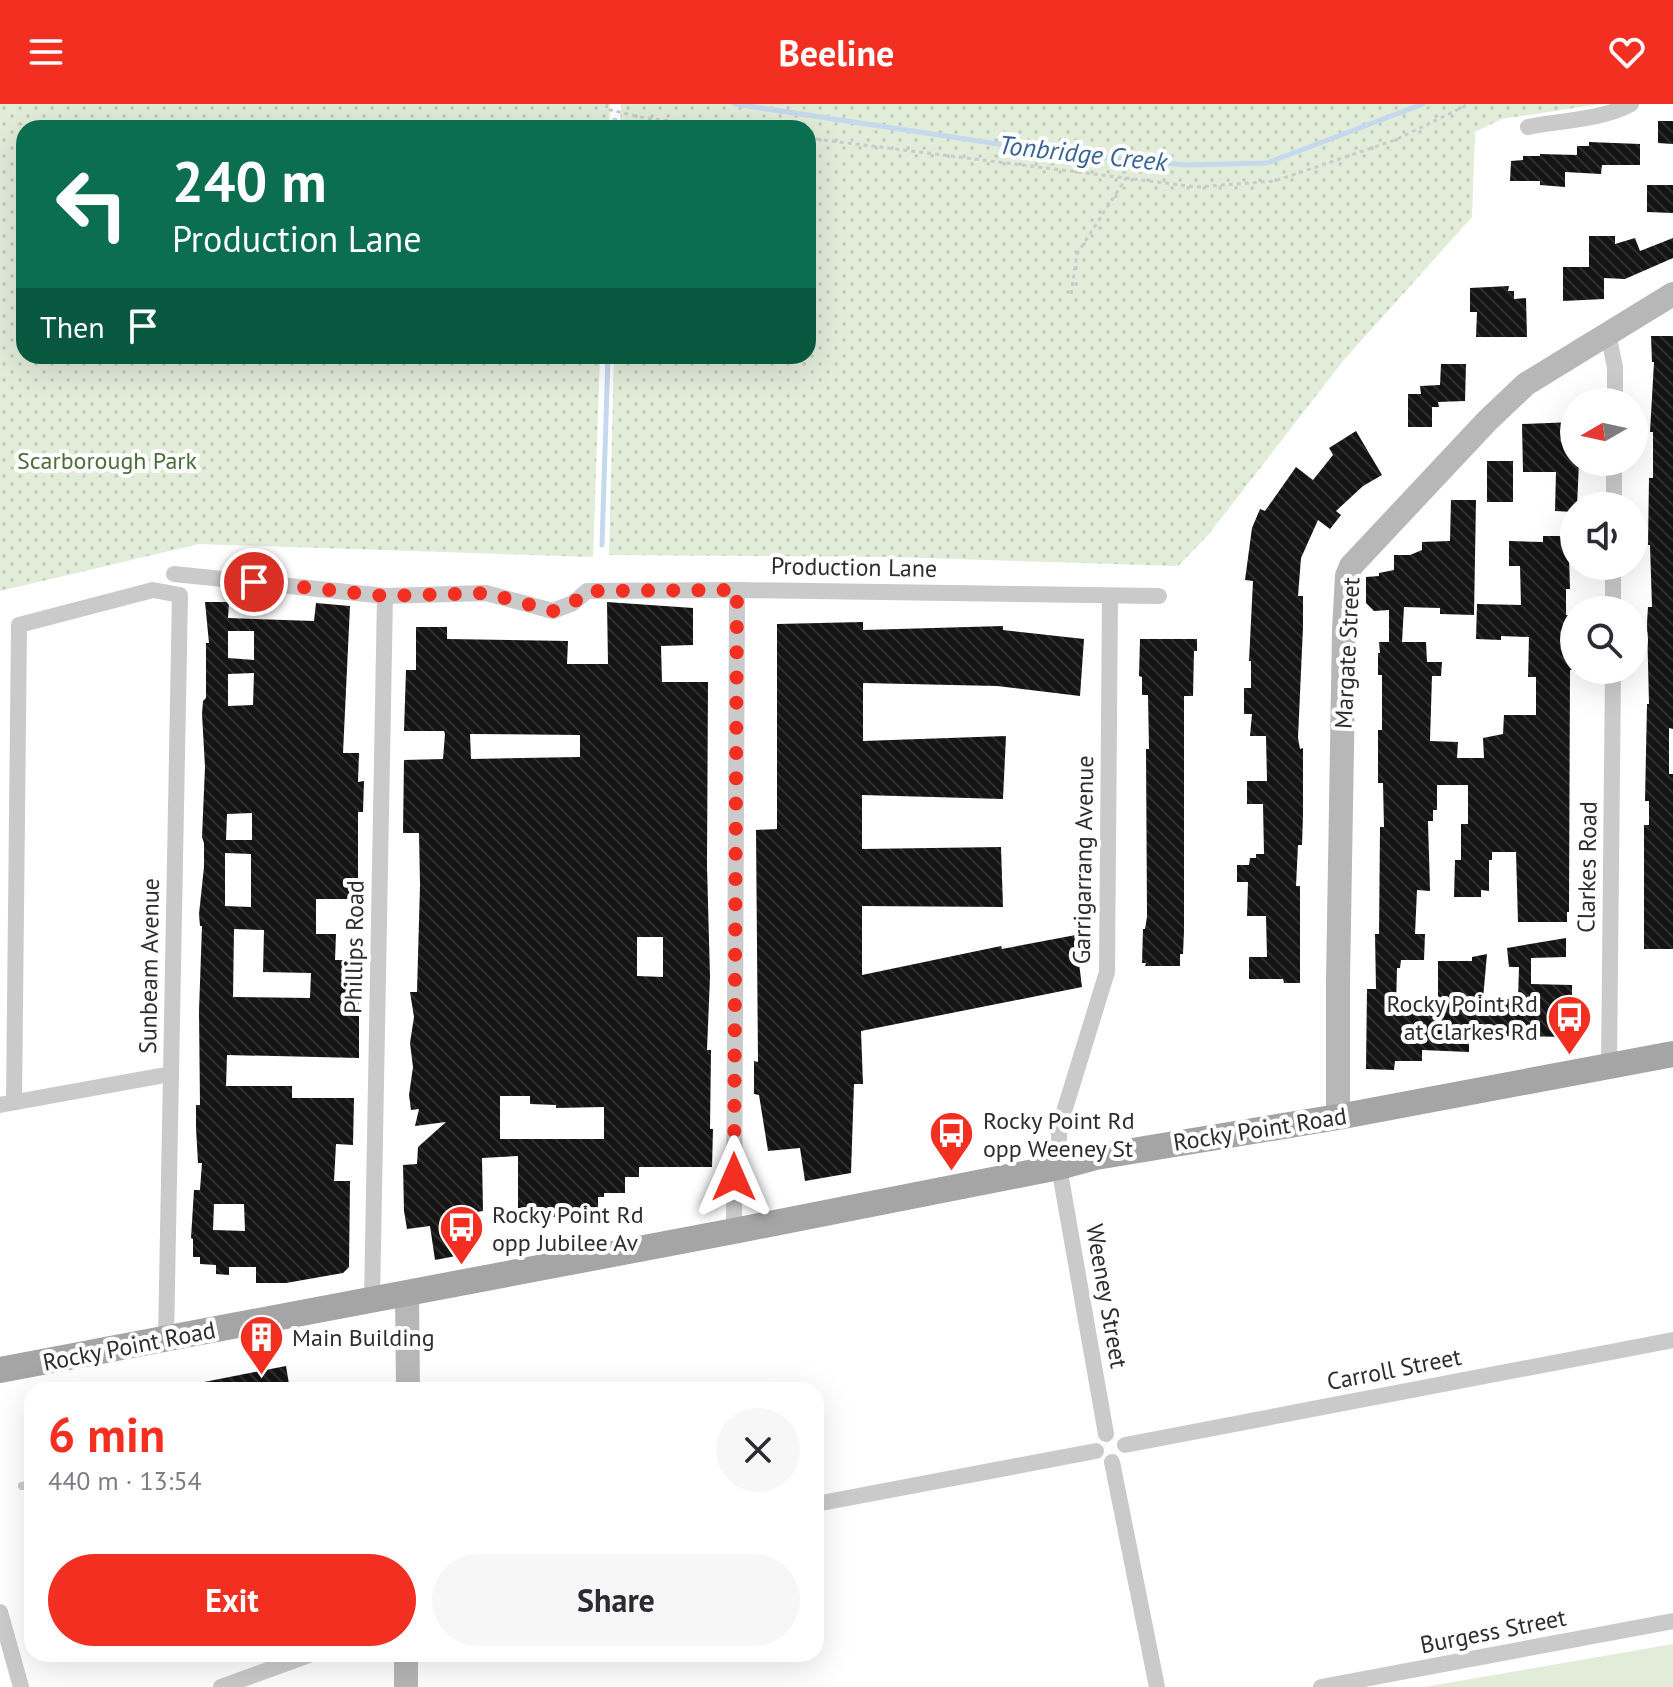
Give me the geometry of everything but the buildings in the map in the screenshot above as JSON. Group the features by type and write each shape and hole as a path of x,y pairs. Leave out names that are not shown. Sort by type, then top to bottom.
{"main road":[{"name":"Rocky Point Road","path":"0,1370 734,1231 1164,1144 1338,1117 1673,1054"}],"street":[{"path":"1528,127 1607,113 1631,104"},
{"name":"Margate Street","path":"1338,1117 1338,966 1347,576 1358,556 1506,401 1526,384 1673,294"},
{"path":"1608,334 1615,367 1615,388"},
{"name":"Production Lane","path":"174,574 385,596 486,593 553,611 573,603 587,591 1159,596"},
{"name":"Sunbeam Avenue","path":"7,1104 19,625 153,590 180,595 166,1339"},
{"path":"734,1231 737,590"},
{"name":"Phillips Road","path":"372,1300 385,596"},
{"name":"Garrigarrang Avenue","path":"1059,1167 1059,1128 1107,972 1110,596"},
{"name":"Clarkes Road","path":"1609,1065 1613,684"},
{"path":"7,1104 171,1074"},
{"name":"Weeney Street","path":"1059,1167 1106,1434"},
{"path":"407,1293 408,1382"},
{"name":"Carroll Street","path":"1125,1445 1673,1340"},
{"path":"1106,1434 1118,1436 1125,1445 1122,1456 1112,1462 1102,1460 1096,1451 1098,1440 1106,1434"},
{"path":"824,1502 1096,1451"},
{"path":"1112,1462 1157,1687"},
{"path":"0,1612 21,1687"},
{"name":"Burgess Street","path":"1321,1687 1673,1621"},
{"path":"221,1687 290,1662"},
{"path":"406,1662 406,1687"}],"path":[{"path":"816,139 1197,187 1275,181 1395,140 1469,104"},
{"path":"607,107 661,120"},
{"path":"1071,294 1077,254 1126,178"}],"green space":[{"name":"Scarborough Park","path":"0,104 610,104 609,120 16,120 16,364 600,364 593,557 199,544 0,591"},
{"path":"621,104 1600,104 1502,119 1475,132 1472,217 1343,361 1209,534 1178,566 893,557 609,555 614,364 816,364 816,120 620,120"},
{"path":"1673,1644 1673,1687 1424,1687"}],"waterway":[{"name":"Tonbridge Creek","path":"735,104 1064,154 1186,165 1267,163 1423,104"},
{"path":"602,545 608,364"}],"place":[{"name":"Rocky Point Rd at Clarkes Rd","path":"1569,1056"},
{"name":"Rocky Point Rd opp Weeney St","path":"952,1173"},
{"name":"Rocky Point Rd opp Jubilee Av","path":"461,1267"},
{"name":"Main Building","path":"261,1376"}],"route":[{"path":"254,582 385,596 486,593 553,611 573,603 587,591 737,590 734,1177"}]}
